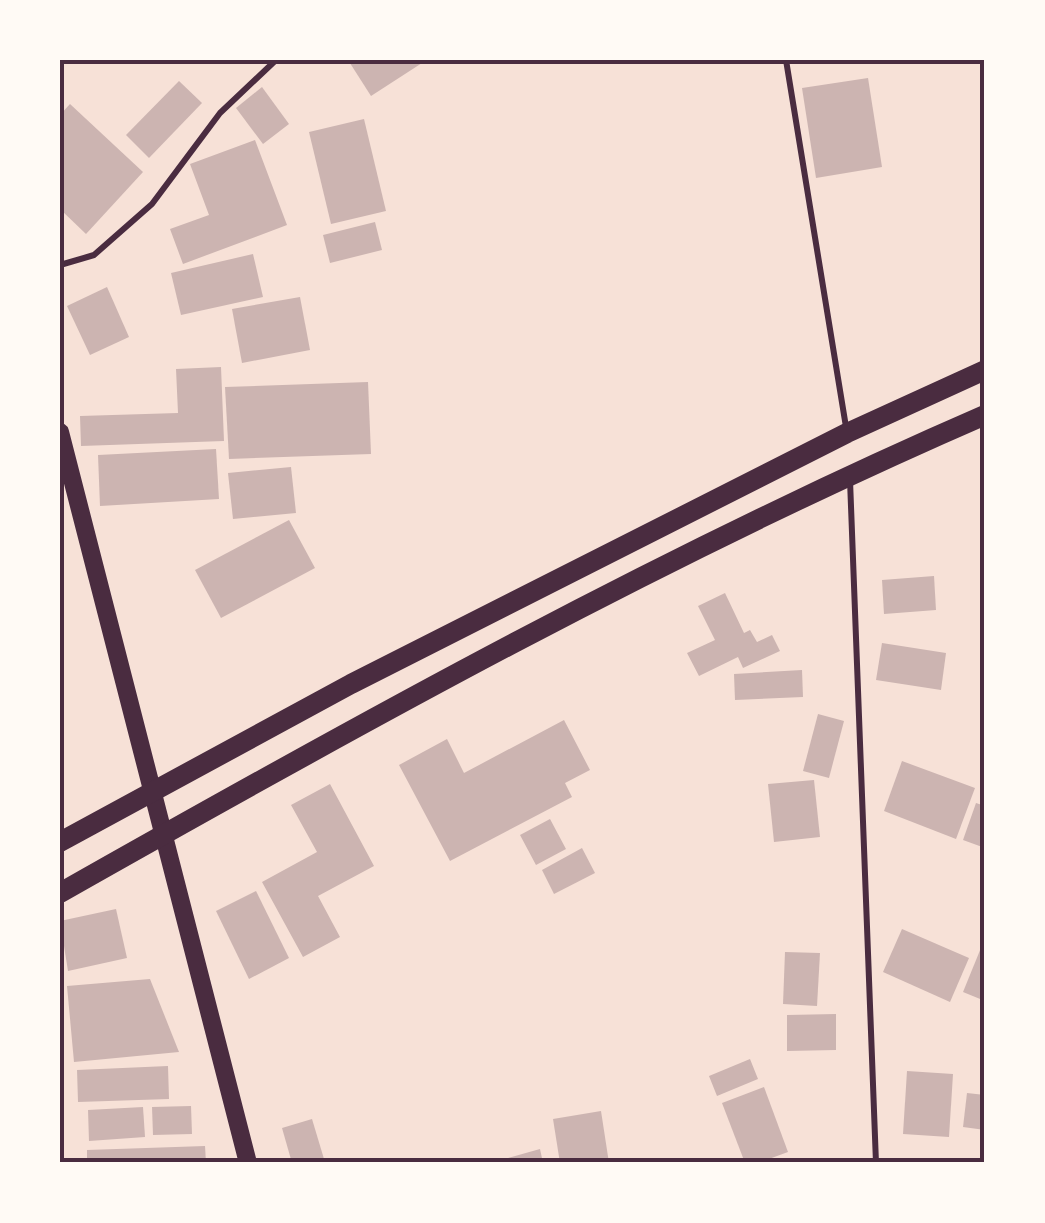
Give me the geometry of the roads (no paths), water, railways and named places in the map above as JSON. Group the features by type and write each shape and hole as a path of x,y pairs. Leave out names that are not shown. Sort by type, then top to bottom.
{"highway":[{"path":"60,842 351,684 847,433 985,370"},
{"path":"60,893 384,712 850,474 985,415"}],"main road":[{"path":"60,432 248,1163"}],"lane":[{"path":"60,265 94,255 152,204 220,113 276,60"},
{"path":"786,60 847,433"},
{"path":"850,474 876,1163"}]}
